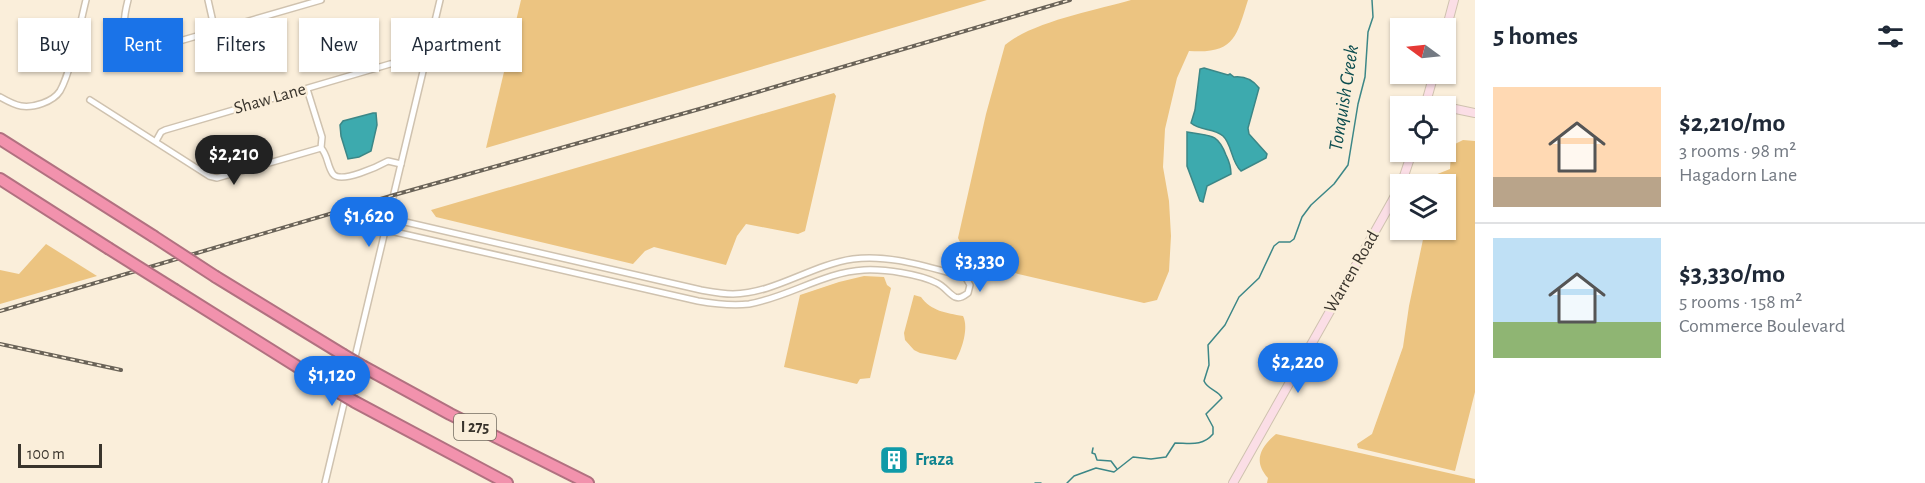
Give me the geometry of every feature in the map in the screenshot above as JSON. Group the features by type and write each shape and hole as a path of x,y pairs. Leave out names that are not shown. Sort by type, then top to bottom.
{"highway":[{"name":"I 275","path":"0,139 216,277 364,367 450,414 588,483"},
{"name":"I 275","path":"0,179 333,389 507,483"}],"main road":[{"path":"1449,18 1454,0"},
{"path":"1456,109 1475,113"},
{"name":"Warren Road","path":"1233,483 1391,203 1409,162"}],"street":[{"path":"0,97 22,107 48,101 59,93 66,77 86,0"},
{"path":"128,0 123,23 126,36 130,42 140,48 152,49 195,37"},
{"path":"208,0 211,18"},
{"path":"255,18 301,3 321,0"},
{"path":"436,18 440,0"},
{"name":"Shaw Lane","path":"156,141 161,132 165,130 391,64"},
{"path":"325,483 424,72"},
{"path":"307,89 322,137 321,148 327,156 332,172 337,177 380,167 388,161 401,164"},
{"path":"90,100 212,177 218,178 321,148"},
{"path":"386,230 712,304 738,305 773,297 852,271 886,271 932,281 944,286 957,297 968,293 970,285 966,278 935,269 887,259 860,258 833,264 770,287 731,294 692,288 592,266 388,218"},
{"path":"453,245 456,234"},
{"path":"518,260 521,249"},
{"path":"590,277 592,266"},
{"path":"932,281 935,269"},
{"path":"770,287 773,297"},
{"path":"690,299 692,288"}],"shaded area":[{"path":"521,0 987,0 486,148 504,72 522,72 522,18 517,18"},
{"path":"1131,0 1248,0 1236,34 1231,41 1216,50 1189,51 1177,78 1165,129 1163,167 1169,201 1171,236 1169,271 1157,300 1144,303 997,269 963,248 958,238 986,114 1005,45 1048,23"},
{"path":"834,93 836,96 805,231 798,234 746,224 737,236 726,265 654,247 645,251 633,264 436,217 431,210"},
{"path":"1463,140 1475,141 1475,392 1455,471 1358,448 1357,444 1372,434 1403,347 1423,240 1456,240 1456,174 1438,174 1450,169 1450,162 1456,162 1456,144"},
{"path":"46,244 97,276 0,304 0,270 19,274"},
{"path":"864,276 884,277 891,288 870,378 860,379 857,384 784,367 800,295"},
{"path":"914,295 921,297 939,311 963,316 965,332 956,360 920,353 905,340 904,333"},
{"path":"1276,434 1475,479 1475,483 1267,483 1268,478 1263,472 1260,455 1262,449"}],"water":[{"path":"1200,69 1245,78 1259,88 1248,128 1249,134 1267,154 1266,158 1241,171 1223,136 1191,123 1195,110"},
{"path":"376,113 377,125 371,151 348,159 340,125 343,121"},
{"path":"1187,132 1216,139 1223,148 1230,166 1231,174 1207,186 1203,202 1200,201 1187,166"}],"waterway":[{"name":"Tonquish Creek","path":"1067,483 1074,476 1096,468 1114,472 1133,457 1151,459 1166,457 1175,443 1200,443 1213,434 1213,427 1206,414 1222,398 1204,381 1209,365 1208,345 1225,325 1239,297 1259,278 1274,246 1279,242 1290,242 1294,239 1302,217 1311,205 1334,184 1348,165 1365,77 1368,32 1373,17 1372,0"},
{"path":"1093,448 1092,453 1095,454 1097,460 1111,461 1117,469"},
{"name":"Tonquish Creek","path":"1035,483 1041,483"}],"railway":[{"path":"0,311 1070,0"},
{"path":"0,344 121,370"}],"place":[{"name":"Fraza","path":"894,460"}]}
